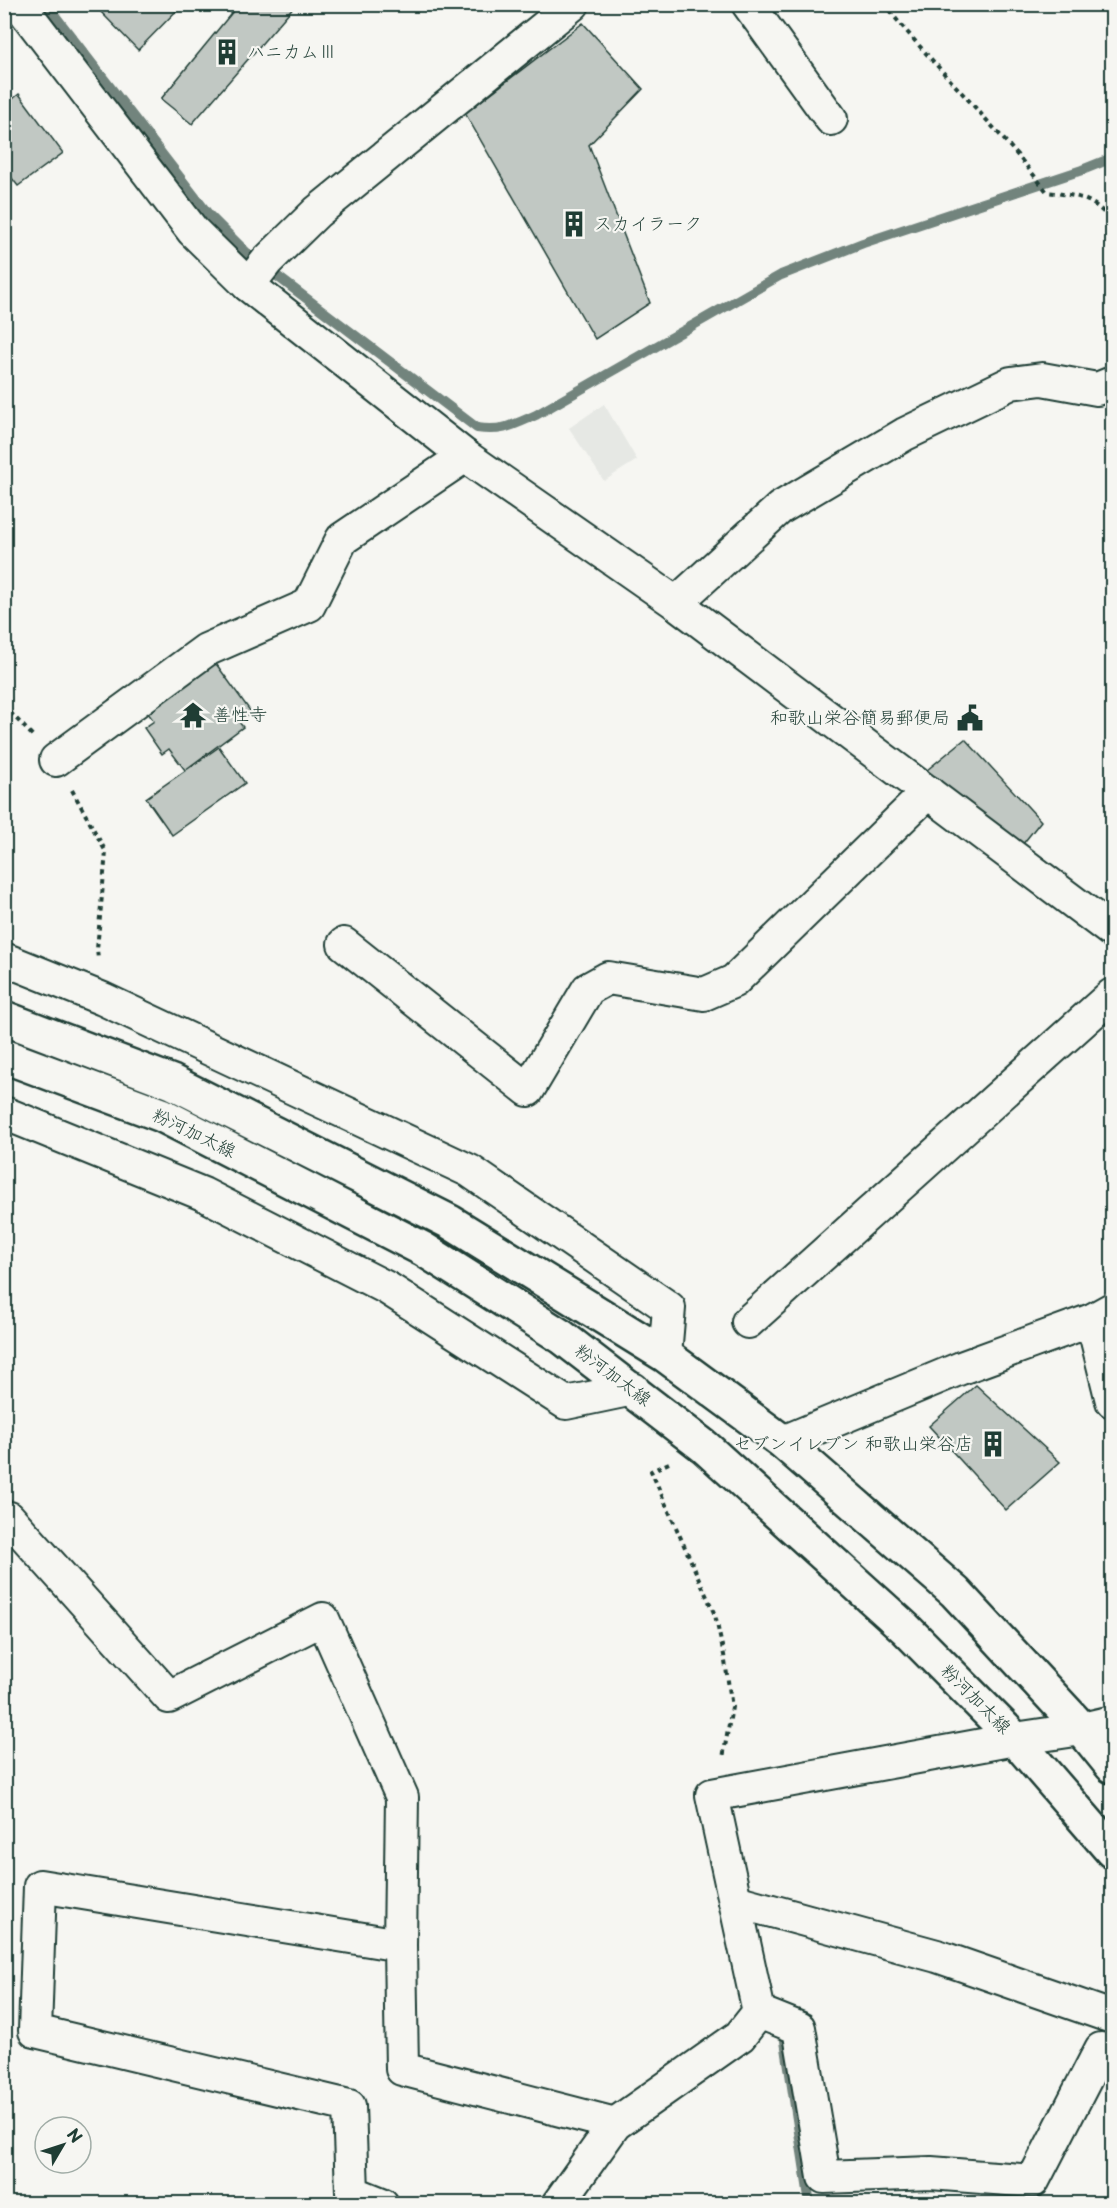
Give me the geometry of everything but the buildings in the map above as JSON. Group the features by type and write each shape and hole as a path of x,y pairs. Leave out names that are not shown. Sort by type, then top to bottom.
{"main road":[{"name":"粉河加太線","path":"4,1018 172,1082 450,1222 665,1355 783,1442 955,1592 1097,1726 1113,1766"},
{"name":"粉河加太線","path":"4,1056 162,1115 423,1249 562,1336 705,1447 905,1628 1015,1738 1113,1851"}],"street":[{"path":"19,4 194,231 257,274 465,456 676,603 1113,931"},
{"path":"257,274 317,212 573,4"},
{"path":"748,4 831,119"},
{"path":"676,603 780,508 904,434 1011,383 1042,379 1097,389 1113,383"},
{"path":"56,760 206,650 309,605 342,539 465,456"},
{"path":"344,944 528,1090 588,989 608,978 704,994 734,981 928,792"},
{"path":"4,959 103,999 470,1171 669,1308 665,1355"},
{"path":"748,1322 1113,995"},
{"path":"4,1113 203,1194 387,1288 566,1403 633,1389"},
{"path":"783,1442 961,1368 1102,1314 1113,1401"},
{"path":"4,1522 9,1518 170,1697 323,1619 402,1797 400,1945 402,2068 615,2124"},
{"path":"759,2012 712,1795 1015,1738 1097,1726"},
{"path":"382,2204 351,2198 349,2106 35,2031 40,1886 400,1945"},
{"path":"735,1901 937,1956 1113,2018 1107,2056 1033,2181 931,2173 824,2177 799,2028 759,2012"},
{"path":"558,2204 615,2124 740,2036 759,2012"}],"path":[{"path":"884,4 910,37 987,120 1047,192 1084,197 1113,221"},
{"path":"56,760 106,852 97,949 103,999"},
{"path":"705,1447 651,1471 715,1615 724,1655 732,1707 721,1770 712,1795"}],"shaded area":[{"path":"604,404 637,460 604,481 569,428"}],"waterway":[{"path":"46,4 209,215 248,254 477,428 501,428 536,415 781,275 863,243 1112,158"},
{"path":"785,2041 810,2204"}],"place":[{"name":"ハニカムⅢ","path":"227,52"},
{"name":"スカイラーク","path":"574,224"},
{"name":"善性寺","path":"193,715"},
{"name":"和歌山栄谷簡易郵便局","path":"970,718"},
{"name":"セブンイレブン 和歌山栄谷店","path":"993,1444"}]}
